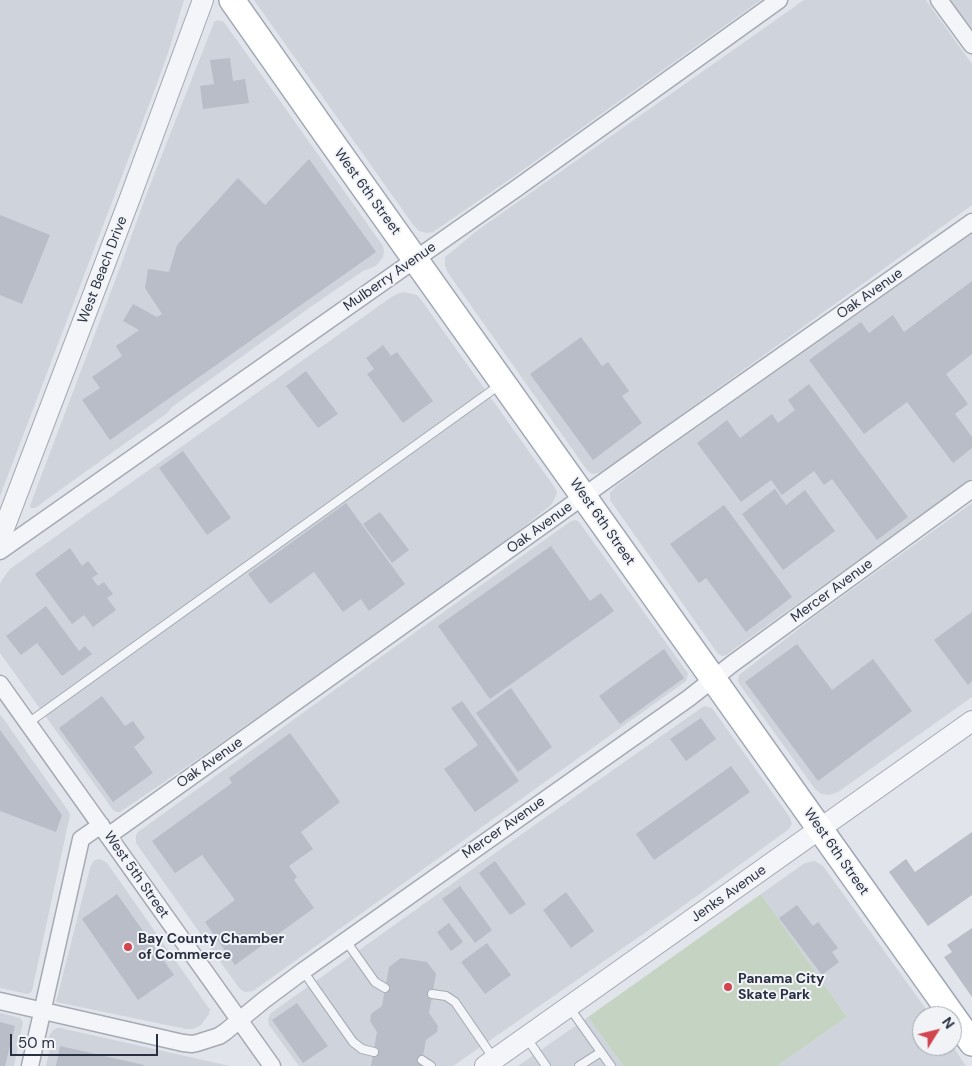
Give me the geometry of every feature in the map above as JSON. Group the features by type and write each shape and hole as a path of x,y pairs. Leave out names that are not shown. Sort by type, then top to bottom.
{"main road":[{"name":"West 6th Street","path":"232,0 972,1043"}],"street":[{"name":"West Beach Drive","path":"0,539 203,0"},
{"name":"Mulberry Avenue","path":"0,550 525,182 779,0"},
{"path":"939,0 972,45"},
{"name":"Oak Avenue","path":"30,1066 81,839 104,831 972,222"},
{"name":"Mercer Avenue","path":"0,1001 183,1043 204,1042 219,1036 303,971 689,698 972,489"},
{"name":"West 5th Street","path":"0,684 272,1066"},
{"name":"Jenks Avenue","path":"490,1063 972,721"}],"lane":[{"path":"28,723 503,383"},
{"path":"346,941 375,982 385,988"},
{"path":"303,971 353,1042 362,1049 374,1052"},
{"path":"432,994 446,996 455,1002 490,1063"},
{"path":"568,1008 611,1066"},
{"path":"526,1038 546,1066"},
{"path":"579,1066 600,1052"},
{"path":"422,1060 431,1066"}],"shaded area":[{"path":"0,0 184,0 152,97 0,496"},
{"path":"254,0 761,0 513,177 433,232 427,233 419,231 414,226"},
{"path":"804,0 926,0 972,64 972,205 606,469 592,474 587,470 448,273 445,266 445,257 478,230"},
{"path":"950,0 972,0 972,31 963,18"},
{"path":"218,20 224,22 383,246 383,257 376,266 363,271 312,306 172,407 166,414 35,508 31,508 31,503 147,193 214,22"},
{"path":"972,233 972,478 726,655 718,654 610,500 610,493 615,487 671,446"},
{"path":"404,292 417,295 422,301 555,488 557,492 555,498 551,505 517,532 201,757 120,812 116,812 0,653 0,584 2,580 10,569 390,298"},
{"path":"972,503 972,697 838,792 830,795 821,794 815,789 740,685 738,681 739,675 818,614"},
{"path":"576,520 687,672 686,681 253,991 243,991 136,843 138,832 571,521"},
{"path":"704,706 712,708 789,816 792,824 789,829 679,909 453,1066 299,1066 269,1025 268,1019 271,1013"},
{"path":"0,714 70,815 32,991 28,994 0,988"},
{"path":"100,859 107,863 210,1009 209,1014 201,1025 193,1029 186,1029 56,1002 90,868 95,860"},
{"path":"815,861 823,866 924,1006 912,1006 912,1056 959,1056 966,1066 777,1066 847,1017 761,894 805,863"},
{"path":"0,1013 20,1018 23,1022 14,1066 0,1066"},
{"path":"588,1017 623,1066 518,1066"},
{"path":"57,1028 230,1066 46,1066 50,1048 48,1045 49,1036"}],"green space":[{"name":"Panama City Skate Park","path":"761,894 847,1017 777,1066 623,1066 588,1017"}],"building":[{"path":"230,58 233,81 245,79 249,103 203,109 200,86 214,84 210,60"},
{"path":"309,159 376,252 110,440 82,400 100,388 92,377 122,356 116,346 139,330 123,321 133,304 157,317 162,314 145,288 148,269 169,272 177,245 238,178 265,205"},
{"path":"0,215 50,235 22,304 0,295"},
{"path":"972,281 972,354 946,374 968,404 955,414 972,437 972,448 953,463 907,402 864,434 809,360 861,322 869,333 893,315 904,332"},
{"path":"581,337 602,366 608,362 629,391 622,396 642,423 593,460 530,374"},
{"path":"383,345 391,356 397,352 433,401 403,423 367,374 374,369 366,358"},
{"path":"306,371 338,414 318,428 286,386"},
{"path":"809,384 908,517 877,540 832,479 824,485 814,471 782,495 771,480 741,502 697,443 727,420 740,438 772,414 778,423 795,410 788,400"},
{"path":"183,451 231,518 207,535 159,468"},
{"path":"775,489 786,505 805,490 835,531 783,570 742,514"},
{"path":"346,503 405,584 369,611 361,599 343,612 314,572 270,604 248,574"},
{"path":"724,505 792,597 746,632 706,578 699,583 670,544"},
{"path":"380,512 409,550 392,563 363,524"},
{"path":"551,546 590,601 601,593 614,611 490,699 438,626"},
{"path":"70,548 82,566 88,561 98,574 92,578 98,586 104,582 113,594 107,598 116,610 93,627 84,615 72,624 35,574"},
{"path":"46,606 79,651 85,646 92,654 62,676 37,643 21,655 6,636"},
{"path":"972,612 972,681 968,685 934,640"},
{"path":"797,644 832,690 873,659 912,711 818,781 745,682"},
{"path":"664,649 684,678 620,724 599,696"},
{"path":"511,688 552,747 518,772 476,713"},
{"path":"102,696 125,726 133,721 145,738 134,747 153,773 113,802 59,728"},
{"path":"462,701 519,781 475,812 444,769 478,745 451,708"},
{"path":"701,718 716,739 686,761 670,739"},
{"path":"0,730 62,815 56,832 0,811"},
{"path":"290,733 340,802 301,832 313,849 289,866 297,877 294,880 314,908 235,965 205,922 235,900 202,855 175,873 152,841 232,783 229,778"},
{"path":"731,766 750,792 654,860 636,834"},
{"path":"972,832 972,895 928,926 889,872 906,859 915,872"},
{"path":"495,861 526,904 510,915 479,873"},
{"path":"460,886 492,930 475,943 442,899"},
{"path":"566,892 594,931 571,948 543,910"},
{"name":"Bay County Chamber of Commerce","path":"117,894 174,975 138,1000 82,919"},
{"path":"797,905 813,926 818,922 838,948 832,952 839,962 822,975 779,918"},
{"path":"449,923 463,942 451,951 437,932"},
{"path":"972,928 972,997 944,957 952,952 947,945"},
{"path":"487,943 511,975 485,994 461,962"},
{"path":"401,958 427,962 436,974 429,1013 438,1026 437,1032 426,1040 421,1066 371,1066 377,1032 370,1021 371,1014 382,1006 389,967"},
{"path":"297,1003 328,1046 303,1063 272,1020"},
{"path":"0,1022 15,1026 5,1066 0,1066"},
{"path":"60,1046 144,1065 144,1066 56,1066"}],"place":[{"name":"Bay County Chamber of Commerce","path":"128,947"},
{"name":"Panama City Skate Park","path":"728,987"}]}
